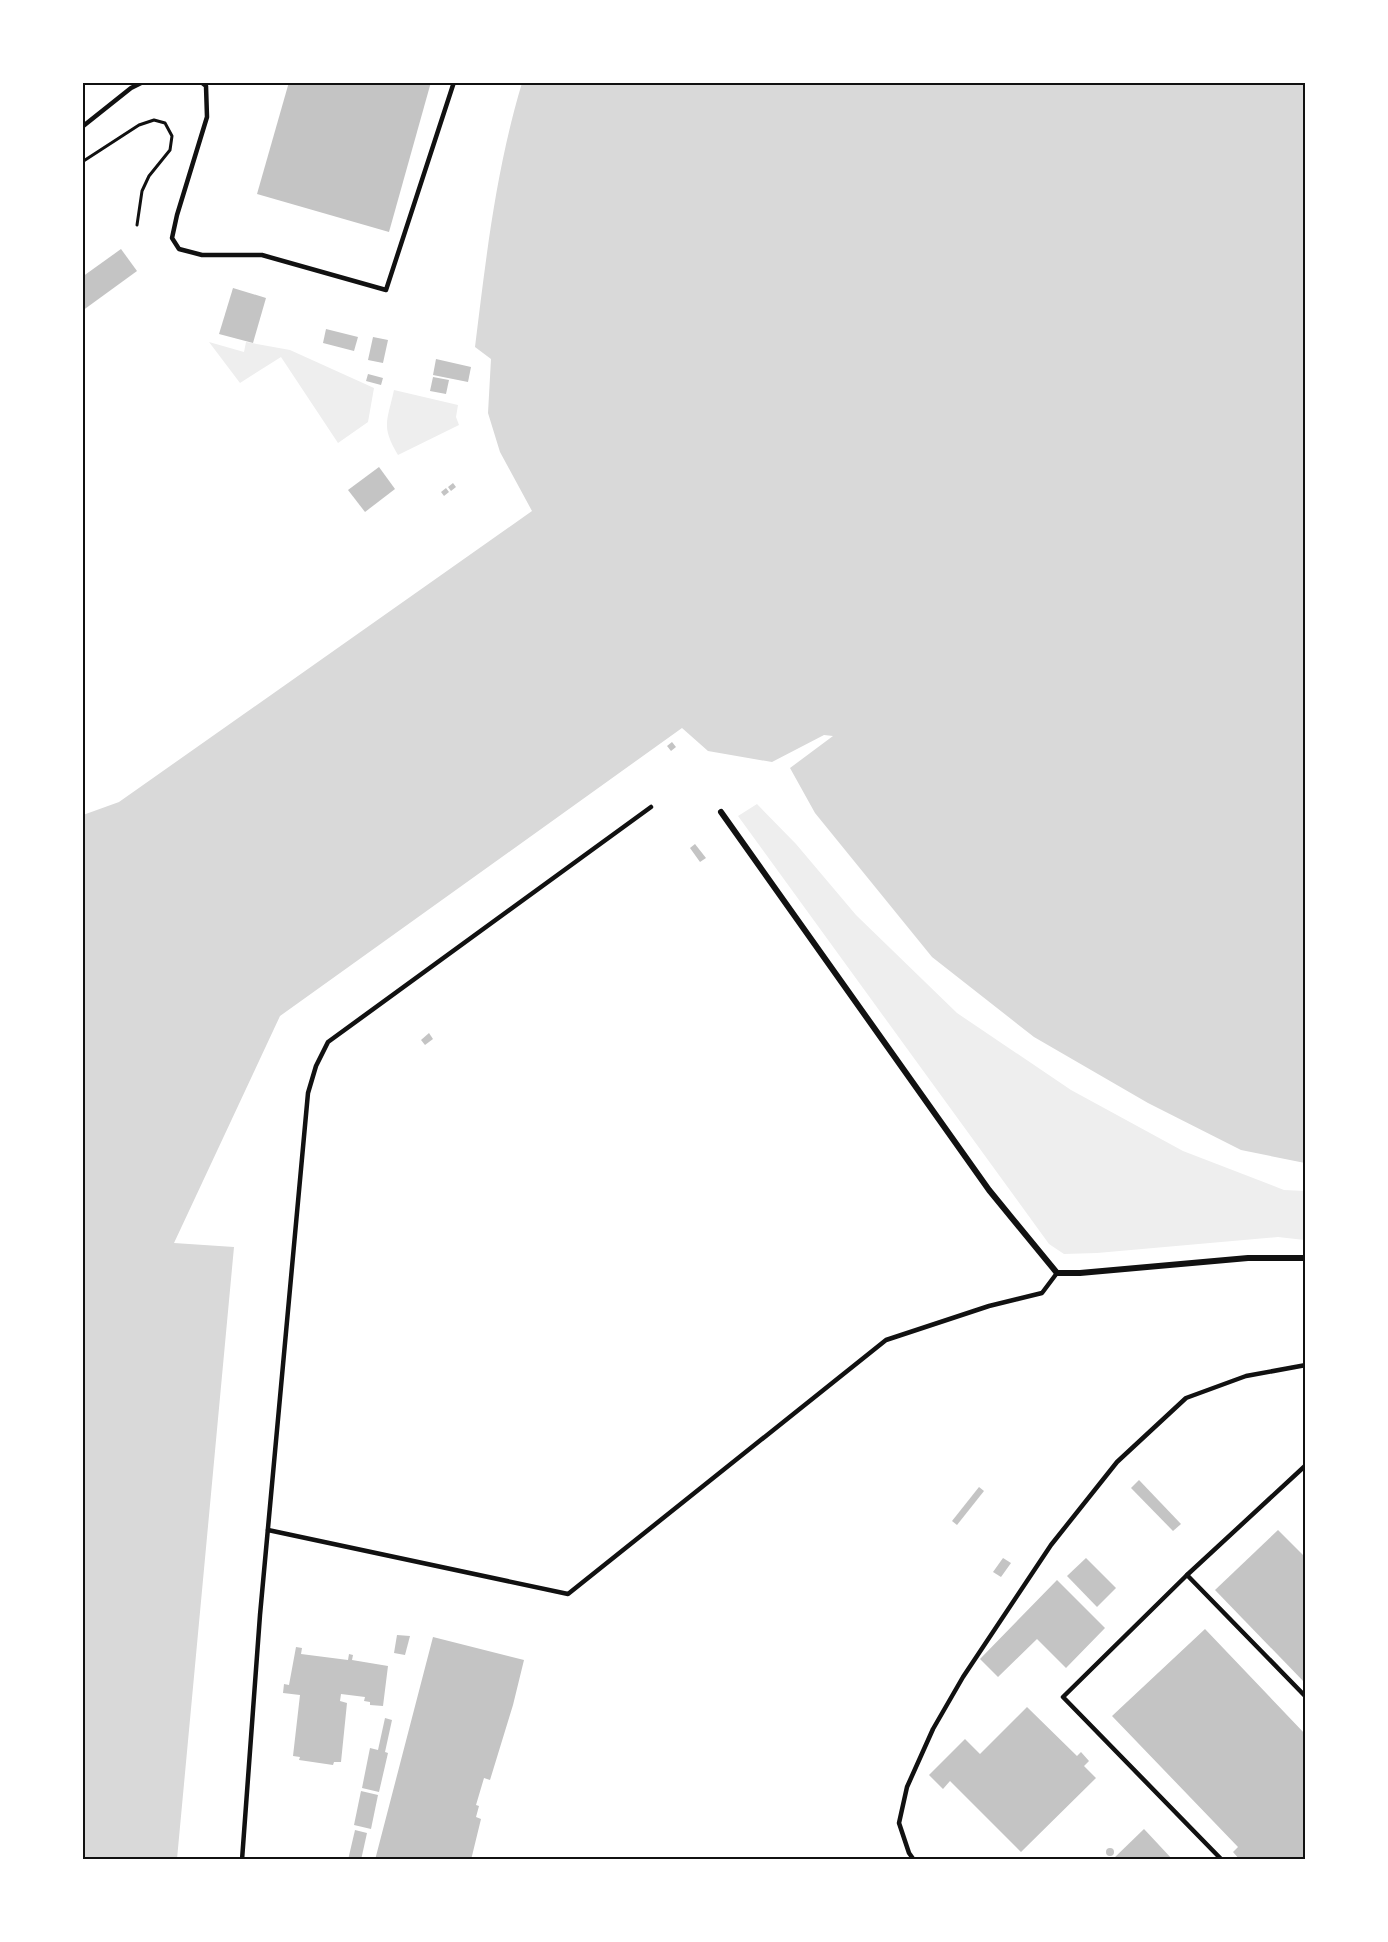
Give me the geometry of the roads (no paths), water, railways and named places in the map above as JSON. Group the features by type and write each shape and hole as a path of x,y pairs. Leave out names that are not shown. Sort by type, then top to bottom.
{"street":[{"path":"721,812 989,1190 1057,1273 1080,1273 1248,1258 1305,1258"}],"lane":[{"path":"82,127 131,88 143,82"},
{"path":"201,82 207,86 207,117 172,238 179,249 202,255 261,255 386,290 454,82"},
{"path":"242,1860 268,1530 308,1093 316,1066 328,1042 651,807"},
{"path":"268,1530 568,1594 885,1340 989,1306 1042,1293 1057,1273"},
{"path":"914,1860 909,1853 899,1823 907,1787 933,1729 963,1677 1051,1545 1095,1489 1117,1462 1186,1398 1246,1376 1305,1365"},
{"path":"1222,1860 1063,1696 1187,1575 1305,1465"},
{"path":"1187,1575 1305,1697"}]}
